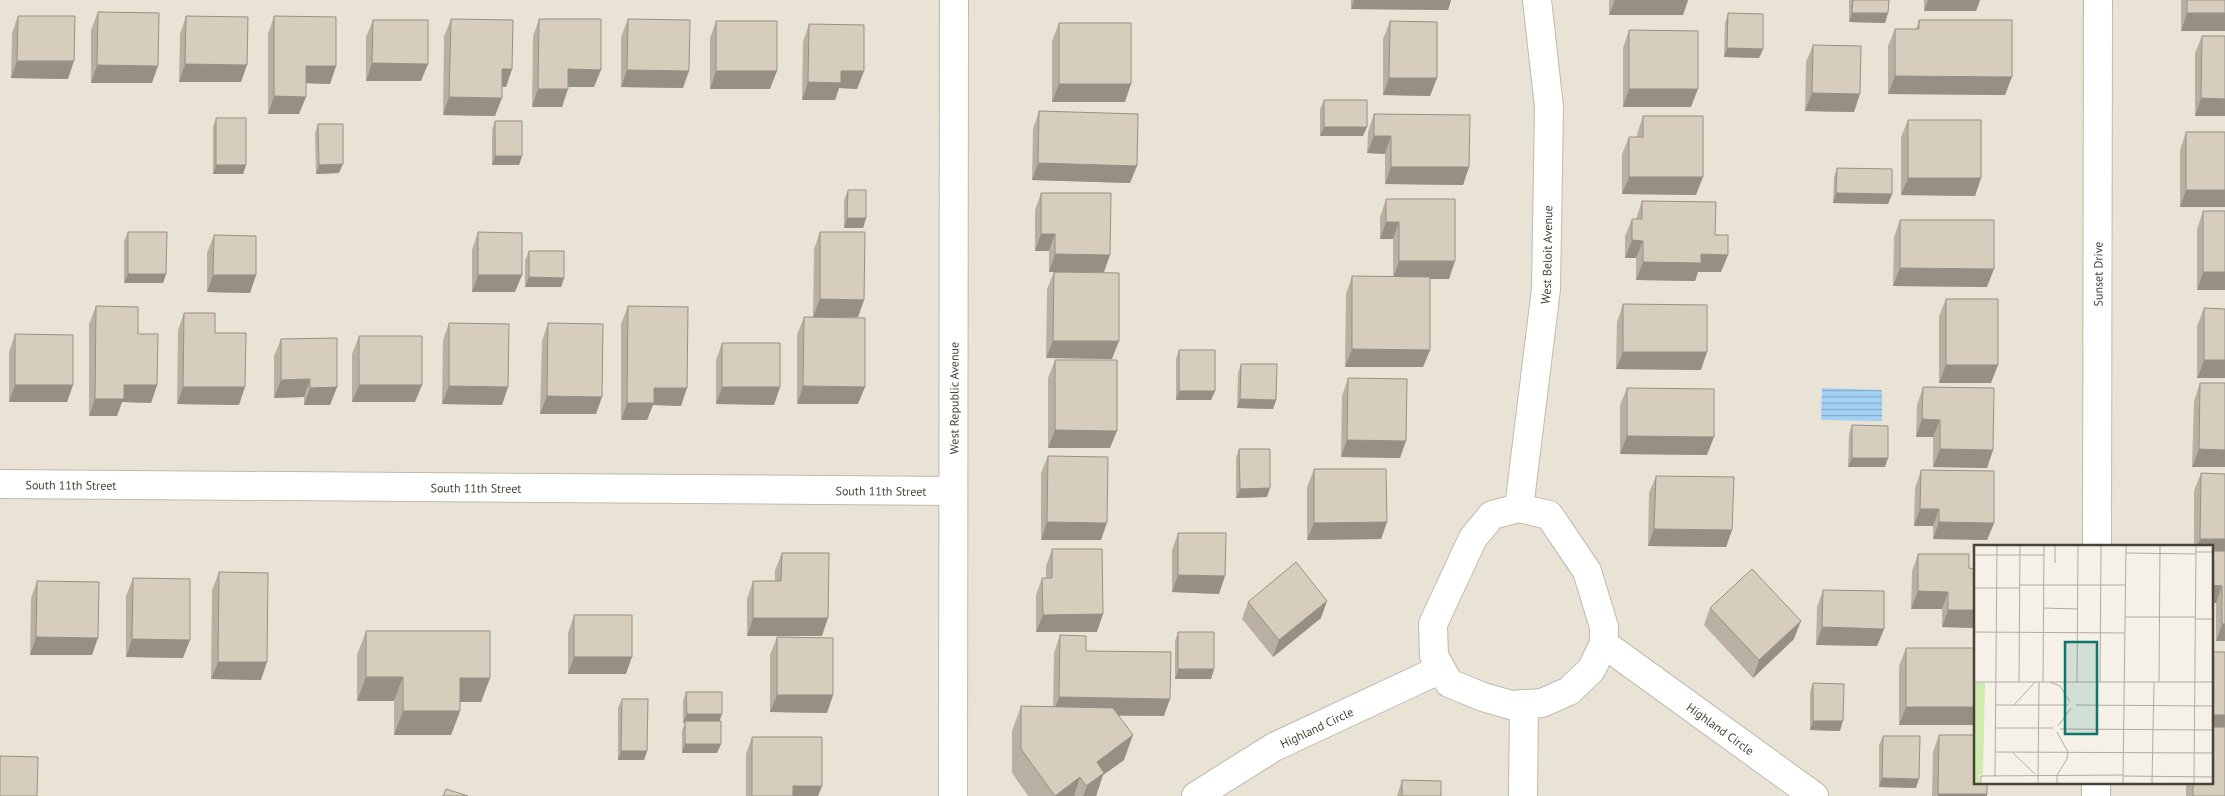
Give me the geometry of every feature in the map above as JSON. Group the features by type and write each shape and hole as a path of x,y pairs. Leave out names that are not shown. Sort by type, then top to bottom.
{"street":[{"name":"West Republic Avenue","path":"953,796 954,0"},
{"name":"West Beloit Avenue","path":"1519,508 1546,289 1550,107 1537,0"},
{"name":"Sunset Drive","path":"2097,545 2098,0"},
{"name":"South 11th Street","path":"0,484 953,491"},
{"path":"1519,508 1550,515 1587,571 1604,627 1604,644 1591,670 1570,691 1542,703 1512,705 1449,683 1434,656 1433,624 1473,538 1492,515 1519,508"},
{"name":"Highland Circle","path":"1604,644 1814,796"},
{"name":"Highland Circle","path":"1196,796 1274,747 1441,669"},
{"path":"1523,796 1524,704"}],"shaded area":[{"path":"0,0 2225,0 2225,796 0,796"}],"water":[{"path":"1822,388 1882,390 1882,421 1821,420"}],"building":[{"path":"1853,0 1889,0 1888,13 1852,13"},
{"path":"2187,0 2225,0 2225,13 2187,13"},
{"path":"98,12 159,13 158,66 97,65"},
{"path":"1728,13 1763,14 1763,49 1727,48"},
{"path":"18,16 75,16 74,61 17,61"},
{"path":"186,16 248,17 247,65 185,64"},
{"path":"274,16 336,17 336,66 306,66 306,97 274,96"},
{"path":"451,19 513,20 512,69 502,69 502,98 449,97"},
{"path":"539,19 601,19 601,70 568,69 568,89 538,89"},
{"path":"628,19 690,20 689,71 627,70"},
{"path":"373,20 428,20 428,64 372,63"},
{"path":"1919,20 2012,20 2012,77 1895,76 1895,29 1919,29"},
{"path":"716,21 777,21 777,71 716,71"},
{"path":"1390,21 1437,22 1437,78 1389,78"},
{"path":"1059,23 1131,23 1131,84 1059,84"},
{"path":"809,24 864,25 864,71 841,71 841,83 808,82"},
{"path":"1629,30 1698,31 1698,89 1629,89"},
{"path":"2202,36 2225,36 2225,99 2201,98"},
{"path":"1813,45 1861,46 1860,94 1812,93"},
{"path":"1324,100 1367,100 1367,127 1324,127"},
{"path":"1039,111 1138,114 1137,166 1038,163"},
{"path":"1374,114 1470,115 1469,167 1391,167 1391,136 1374,136"},
{"path":"1643,116 1703,116 1703,177 1629,177 1629,137 1643,137"},
{"path":"216,118 246,118 246,165 216,165"},
{"path":"1908,120 1981,120 1981,178 1908,178"},
{"path":"495,121 522,121 522,156 495,156"},
{"path":"318,124 343,124 343,164 319,165"},
{"path":"2186,132 2225,132 2225,190 2186,190"},
{"path":"1837,168 1892,169 1892,194 1836,193"},
{"path":"848,190 866,190 866,218 847,218"},
{"path":"1041,193 1111,193 1110,255 1055,254 1055,234 1041,234"},
{"path":"1386,199 1455,199 1455,261 1399,261 1399,222 1386,222"},
{"path":"1642,201 1716,202 1715,235 1728,235 1728,255 1701,254 1701,263 1643,262 1643,241 1632,240 1632,219 1642,219"},
{"path":"2203,211 2225,211 2225,272 2203,272"},
{"path":"1900,220 1994,220 1994,269 1900,268"},
{"path":"128,232 167,232 166,274 128,274"},
{"path":"478,232 522,233 522,275 478,275"},
{"path":"820,232 865,232 864,300 820,299"},
{"path":"214,235 256,236 256,275 213,275"},
{"path":"529,251 564,251 564,278 529,277"},
{"path":"1054,272 1119,273 1119,341 1053,341"},
{"path":"1352,276 1430,277 1430,350 1352,349"},
{"path":"1946,299 1998,299 1998,365 1946,365"},
{"path":"1623,304 1707,305 1707,352 1623,352"},
{"path":"96,306 138,307 138,334 158,334 157,385 124,385 124,399 95,399"},
{"path":"628,306 688,307 687,388 654,388 654,403 627,403"},
{"path":"2204,308 2225,309 2225,360 2204,360"},
{"path":"184,313 215,313 215,333 246,333 245,387 183,387"},
{"path":"804,317 865,318 865,387 803,386"},
{"path":"449,323 509,324 508,387 449,386"},
{"path":"548,323 603,324 602,397 547,396"},
{"path":"15,334 73,335 73,385 15,385"},
{"path":"359,336 422,336 422,385 359,385"},
{"path":"337,338 337,387 310,388 310,379 281,380 281,339"},
{"path":"722,343 780,343 780,387 722,387"},
{"path":"1179,350 1215,350 1215,391 1179,391"},
{"path":"1055,360 1117,360 1117,431 1055,430"},
{"path":"1241,364 1277,364 1276,400 1240,399"},
{"path":"1348,378 1407,379 1406,441 1347,440"},
{"path":"2200,383 2225,383 2225,450 2199,449"},
{"path":"1923,387 1994,388 1993,450 1940,449 1940,420 1922,419"},
{"path":"1627,388 1714,389 1714,437 1627,436"},
{"path":"1852,425 1888,426 1888,458 1852,458"},
{"path":"1239,449 1270,449 1270,488 1240,489"},
{"path":"1048,456 1108,457 1107,523 1047,522"},
{"path":"1314,469 1386,469 1387,522 1314,523"},
{"path":"1921,470 1994,471 1994,523 1939,522 1939,509 1920,509"},
{"path":"2201,473 2225,474 2225,539 2200,539"},
{"path":"1656,476 1734,477 1732,530 1654,529"},
{"path":"1178,533 1226,533 1225,576 1178,575"},
{"path":"1052,549 1102,549 1103,614 1043,615 1042,578 1052,578"},
{"path":"2212,551 2225,551 2225,624 2222,624 2222,586 2212,585"},
{"path":"782,553 829,553 828,618 753,618 753,581 781,581"},
{"path":"1918,554 1969,554 1969,568 1974,569 1974,610 1948,610 1948,592 1918,591"},
{"path":"1296,562 1327,601 1279,640 1248,602"},
{"path":"1752,569 1801,621 1759,660 1710,608"},
{"path":"219,572 268,573 267,662 218,662"},
{"path":"133,578 190,579 190,640 132,639"},
{"path":"37,581 99,582 98,638 36,637"},
{"path":"1823,590 1884,591 1884,629 1822,627"},
{"path":"574,615 632,615 632,657 574,657"},
{"path":"366,631 490,631 490,678 460,678 460,711 403,711 403,677 366,677"},
{"path":"1178,632 1214,632 1214,669 1178,669"},
{"path":"1060,635 1086,636 1086,651 1171,652 1170,699 1059,697"},
{"path":"777,637 833,638 833,695 777,695"},
{"path":"1906,648 1974,648 1974,707 1906,707"},
{"path":"2212,652 2225,652 2225,715 2212,715"},
{"path":"1813,683 1844,684 1843,721 1813,721"},
{"path":"686,692 722,692 722,714 687,714"},
{"path":"622,699 648,699 647,751 621,751"},
{"path":"1021,706 1113,708 1133,735 1097,762 1104,773 1086,786 1080,777 1055,796 1021,749"},
{"path":"685,721 721,721 721,744 685,744"},
{"path":"2212,727 2225,727 2225,796 2193,796 2193,784 2212,784"},
{"path":"1939,735 1974,735 1974,784 1987,784 1987,794 1938,794"},
{"path":"1883,736 1920,736 1919,779 1882,778"},
{"path":"752,737 822,737 822,786 793,786 793,796 752,796"},
{"path":"0,756 38,757 37,796 0,796"},
{"path":"1402,780 1441,781 1441,796 1402,796"},
{"path":"446,789 468,796 443,796"}]}
